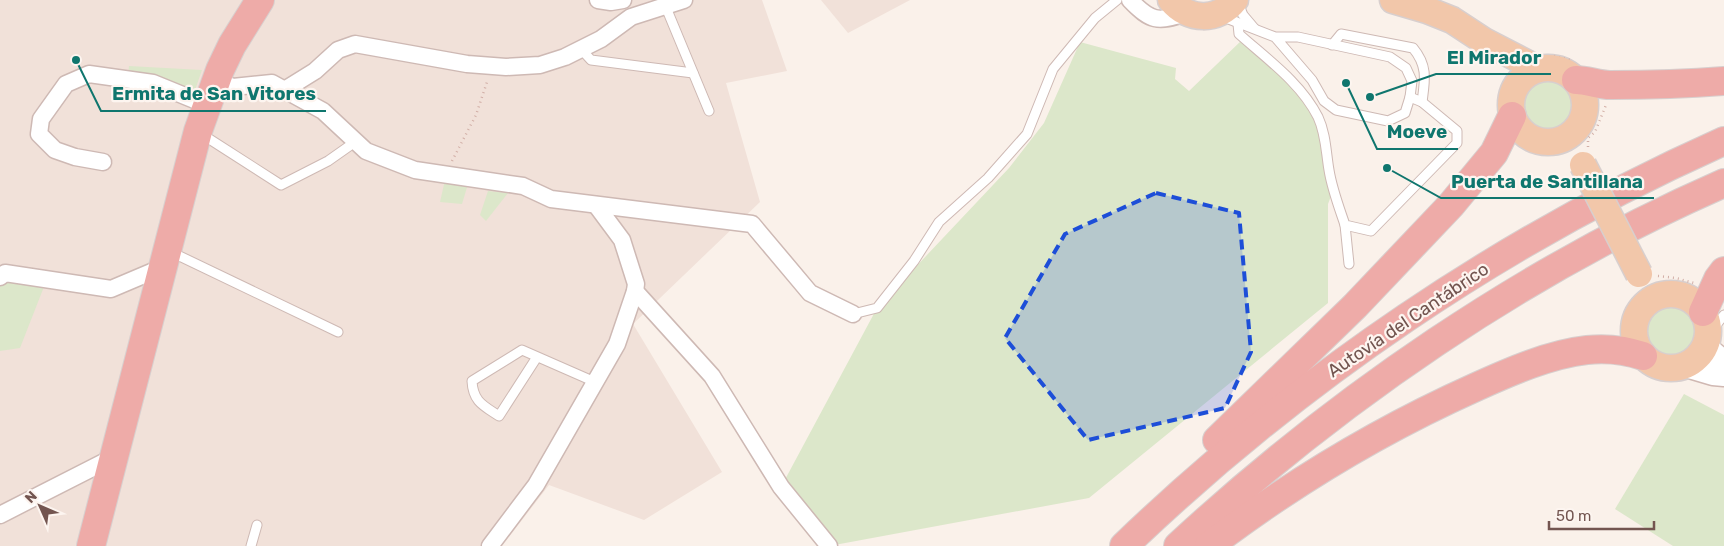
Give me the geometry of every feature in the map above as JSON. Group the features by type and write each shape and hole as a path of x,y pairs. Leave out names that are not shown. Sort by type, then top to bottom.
{"highway":[{"path":"91,546 198,131 211,93 232,45 260,0"},
{"path":"1576,80 1588,80 1611,85 1638,86 1724,81"},
{"path":"1108,546 1355,306 1452,205 1494,153 1512,104"},
{"name":"Autovía del Cantábrico","path":"1124,546 1176,497 1247,436 1334,369 1401,321 1516,249 1602,201 1659,171 1724,141"},
{"name":"Autovía del Cantábrico","path":"1178,546 1284,454 1369,390 1447,336 1515,293 1589,250 1724,183"},
{"path":"1713,334 1718,279 1724,271"},
{"path":"1209,546 1270,500 1354,449 1425,411 1500,377 1554,357 1587,350 1614,350 1643,356"}],"main road":[{"path":"1393,0 1452,20 1484,41 1538,69"},
{"path":"1178,6 1201,16 1232,9"},
{"path":"1484,41 1502,64 1516,126 1524,134 1544,142 1554,141 1571,134 1578,127 1585,103 1581,88 1576,80 1568,73 1548,67 1538,69 1522,78 1512,104"},
{"path":"1578,127 1582,165"},
{"path":"1554,141 1582,165 1648,289 1636,321 1634,333 1637,345 1643,356 1652,363 1663,367 1686,366 1697,358 1713,334 1695,303 1685,297 1648,289"}],"street":[{"path":"598,0 611,2 624,0 640,13"},
{"path":"286,89 315,72 338,50 355,44 468,64 506,67 540,65 566,57 601,39 631,17 684,0"},
{"path":"1130,0 1148,17 1160,19 1173,17 1178,6"},
{"path":"103,162 76,157 55,150 39,134 41,119 66,84 89,74 211,93 233,87 272,83 323,111 366,151 415,170 523,186 551,199 752,224 810,293 853,314"},
{"path":"490,546 536,485 617,344 635,292 636,284 622,240 596,205"},
{"path":"2,273 112,289 165,258"},
{"path":"635,292 712,376 781,487 829,546"},
{"path":"1686,366 1712,374 1724,375"},
{"path":"0,515 114,457"}],"lane":[{"path":"853,314 877,308 914,262 939,222 988,178 1027,134 1053,69 1095,18 1117,0"},
{"path":"665,6 709,112"},
{"path":"1232,9 1254,28 1275,37 1298,37 1390,57 1406,68 1412,80 1410,97 1405,113 1388,121 1336,110 1324,102 1312,80 1275,37"},
{"path":"1232,9 1244,15 1254,28"},
{"path":"1232,9 1239,34 1283,73 1306,98 1318,118 1323,132 1329,171 1345,225 1349,264"},
{"path":"1332,45 1341,34 1413,48 1420,56 1426,74 1422,102"},
{"path":"580,49 591,60 693,73"},
{"path":"1410,77 1426,74"},
{"path":"1345,225 1371,231 1457,143 1457,131 1422,102 1410,97"},
{"path":"198,131 281,185 328,161 355,142"},
{"path":"165,258 338,332"},
{"path":"537,357 499,416 480,404 473,393 472,382 522,350 595,382"},
{"path":"251,546 257,525"}],"path":[{"path":"445,174 476,115 481,98"},
{"path":"1648,289 1676,278 1700,285"}],"highlighted area":[{"path":"1156,193 1239,213 1251,352 1225,408 1088,440 1005,338 1065,234"}],"shaded area":[{"path":"0,0 762,0 787,71 726,83 760,202 633,324 722,472 644,520 549,485 502,546 0,546"},
{"path":"821,0 910,0 848,33"}],"green space":[{"path":"1242,40 1276,71 1297,94 1314,120 1320,134 1331,196 1328,204 1328,303 1089,498 829,546 781,487 877,308 1009,168 1044,123 1080,42 1176,68 1175,79 1189,91"},
{"path":"129,66 202,70 194,93 128,76"},
{"path":"1548,79 1562,83 1570,91 1574,105 1570,119 1562,127 1548,131 1534,127 1526,119 1522,105 1526,91 1534,83"},
{"path":"445,180 468,184 462,204 440,202"},
{"path":"488,191 508,193 486,221 480,215"},
{"path":"0,277 47,279 20,348 0,351"},
{"path":"1665,307 1675,307 1688,314 1695,327 1695,337 1688,350 1675,357 1665,357 1656,353 1649,346 1645,337 1645,327 1649,318 1656,311"},
{"path":"1684,394 1724,415 1724,546 1673,546 1615,509"}],"place":[{"name":"Ermita de San Vitores","path":"76,60"},
{"name":"Moeve","path":"1346,83"},
{"name":"El Mirador","path":"1370,97"},
{"name":"Puerta de Santillana","path":"1387,168"}]}
